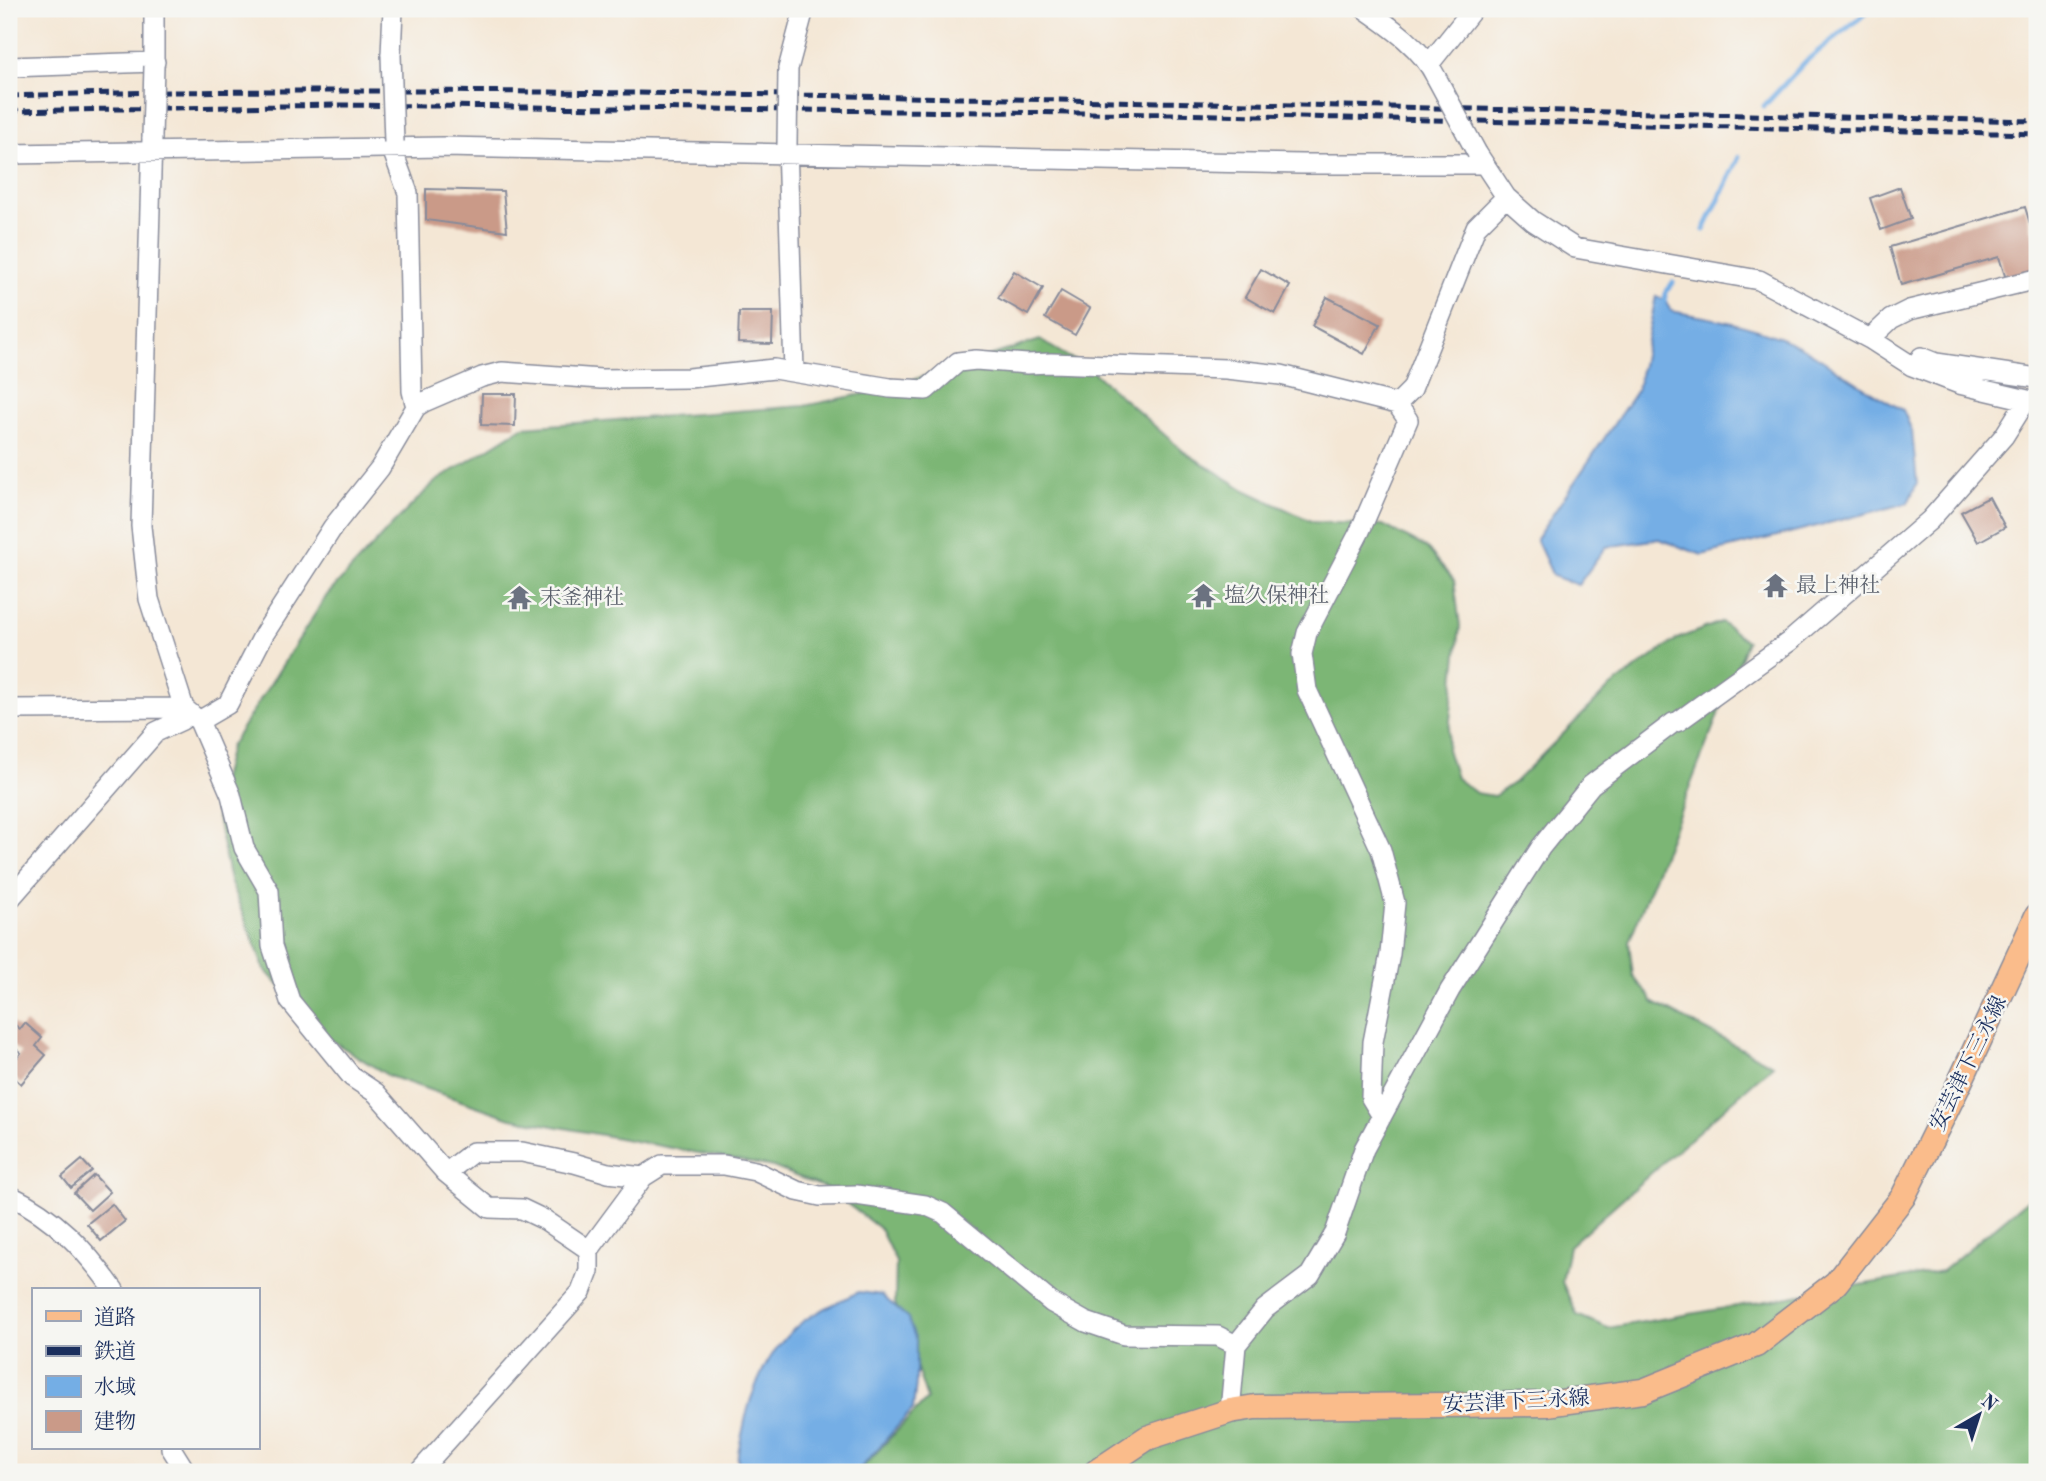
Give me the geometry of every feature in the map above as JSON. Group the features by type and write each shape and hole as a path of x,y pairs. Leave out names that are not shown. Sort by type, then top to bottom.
{"main road":[{"name":"安芸津下三永線","path":"1096,1472 1147,1438 1230,1411 1255,1407 1546,1404 1643,1391 1756,1345 1836,1283 1903,1197 2037,916"}],"street":[{"path":"154,9 141,526 149,599 191,715 231,796 244,848 269,891 272,946 290,1000 352,1077 376,1093 446,1173 489,1208 522,1209 545,1220 589,1250"},
{"path":"393,9 393,145 408,192 412,391 416,407"},
{"path":"794,371 787,149 788,69 804,9"},
{"path":"1230,1411 1236,1345 1265,1309 1310,1275 1335,1233 1364,1149 1450,990 1541,847 1591,785 1673,723 1790,641 1930,520 2032,401 1959,384 1912,366 1870,338 1759,280 1576,248 1533,221 1506,197 1480,158 1433,70 1394,29 1365,9"},
{"path":"1433,70 1473,9"},
{"path":"9,67 154,64"},
{"path":"9,154 152,144 787,149 1302,164 1480,158"},
{"path":"1398,404 1412,389 1476,227 1506,197"},
{"path":"1870,338 1891,318 1909,310 2037,278"},
{"path":"1870,338 1936,363 2037,378"},
{"path":"9,901 156,732 191,715 228,704 271,623 333,527 380,468 416,407 482,377 502,372 614,379 689,378 774,369 890,388 926,390 958,362 976,360 1027,364 1226,369 1281,375 1398,404 1408,420 1360,531 1307,633 1302,654 1307,690 1381,850 1395,904 1390,954 1373,1042 1371,1098 1382,1116"},
{"path":"9,709 155,710 191,715"},
{"path":"446,1173 473,1152 522,1152 574,1163 608,1174 643,1177"},
{"path":"428,1469 580,1292 589,1271 589,1250 643,1177 663,1165 724,1165 755,1171 797,1191 820,1196 856,1195 925,1205 943,1213 1052,1303 1086,1322 1124,1335 1218,1336 1236,1345"},
{"path":"9,1195 37,1209 70,1236 112,1288"},
{"path":"173,1450 186,1472"}],"green space":[{"path":"1040,340 1092,371 1183,451 1245,490 1313,522 1383,525 1427,548 1454,580 1460,626 1447,749 1456,778 1476,793 1494,796 1515,782 1608,689 1677,639 1721,622 1747,641 1629,942 1633,976 1654,1003 1773,1065 1569,1246 1562,1282 1577,1315 1608,1328 1942,1271 2037,1192 2037,1472 858,1472 927,1399 895,1302 896,1262 880,1229 828,1189 773,1167 511,1118 389,1076 326,1037 265,970 230,881 215,807 230,747 327,595 435,482 523,427 804,406 877,391"}],"water":[{"path":"1656,296 1665,300 1671,311 1740,325 1790,342 1903,410 1912,431 1917,483 1908,503 1702,555 1659,539 1606,547 1578,585 1553,576 1536,539 1637,390"},
{"path":"859,1292 882,1295 908,1319 916,1340 913,1409 857,1472 741,1472 738,1451 746,1415 770,1358 801,1323"}],"building":[{"path":"1900,187 1911,219 1881,230 1870,198"},
{"path":"426,189 503,191 507,231 426,220"},
{"path":"2025,207 2037,247 2037,273 2007,282 1999,257 1901,285 1890,247"},
{"path":"1261,269 1290,286 1275,314 1245,297"},
{"path":"1014,271 1043,288 1028,315 998,298"},
{"path":"1061,291 1090,308 1075,335 1045,318"},
{"path":"1327,297 1380,324 1364,354 1312,326"},
{"path":"739,312 773,312 772,344 738,343"},
{"path":"482,394 516,394 515,426 481,425"},
{"path":"1989,497 2005,527 1978,542 1961,512"},
{"path":"9,1020 20,1029 25,1023 42,1038 36,1046 46,1055 21,1084 9,1073 9,1067 21,1053 10,1044 9,1046"},
{"path":"82,1160 92,1171 71,1188 62,1177"},
{"path":"94,1175 110,1192 90,1210 74,1193"},
{"path":"112,1204 125,1221 101,1241 87,1224"}],"waterway":[{"path":"1764,106 1806,61 1871,9"},
{"path":"1704,230 1739,157"},
{"path":"1665,300 1666,291 1673,283"}],"railway":[{"path":"9,96 303,91 794,95 2037,121"},
{"path":"9,111 339,105 1172,114 2037,134"}],"place":[{"name":"最上神社","path":"1776,585"},
{"name":"塩久保神社","path":"1204,595"},
{"name":"末釜神社","path":"520,597"}]}
